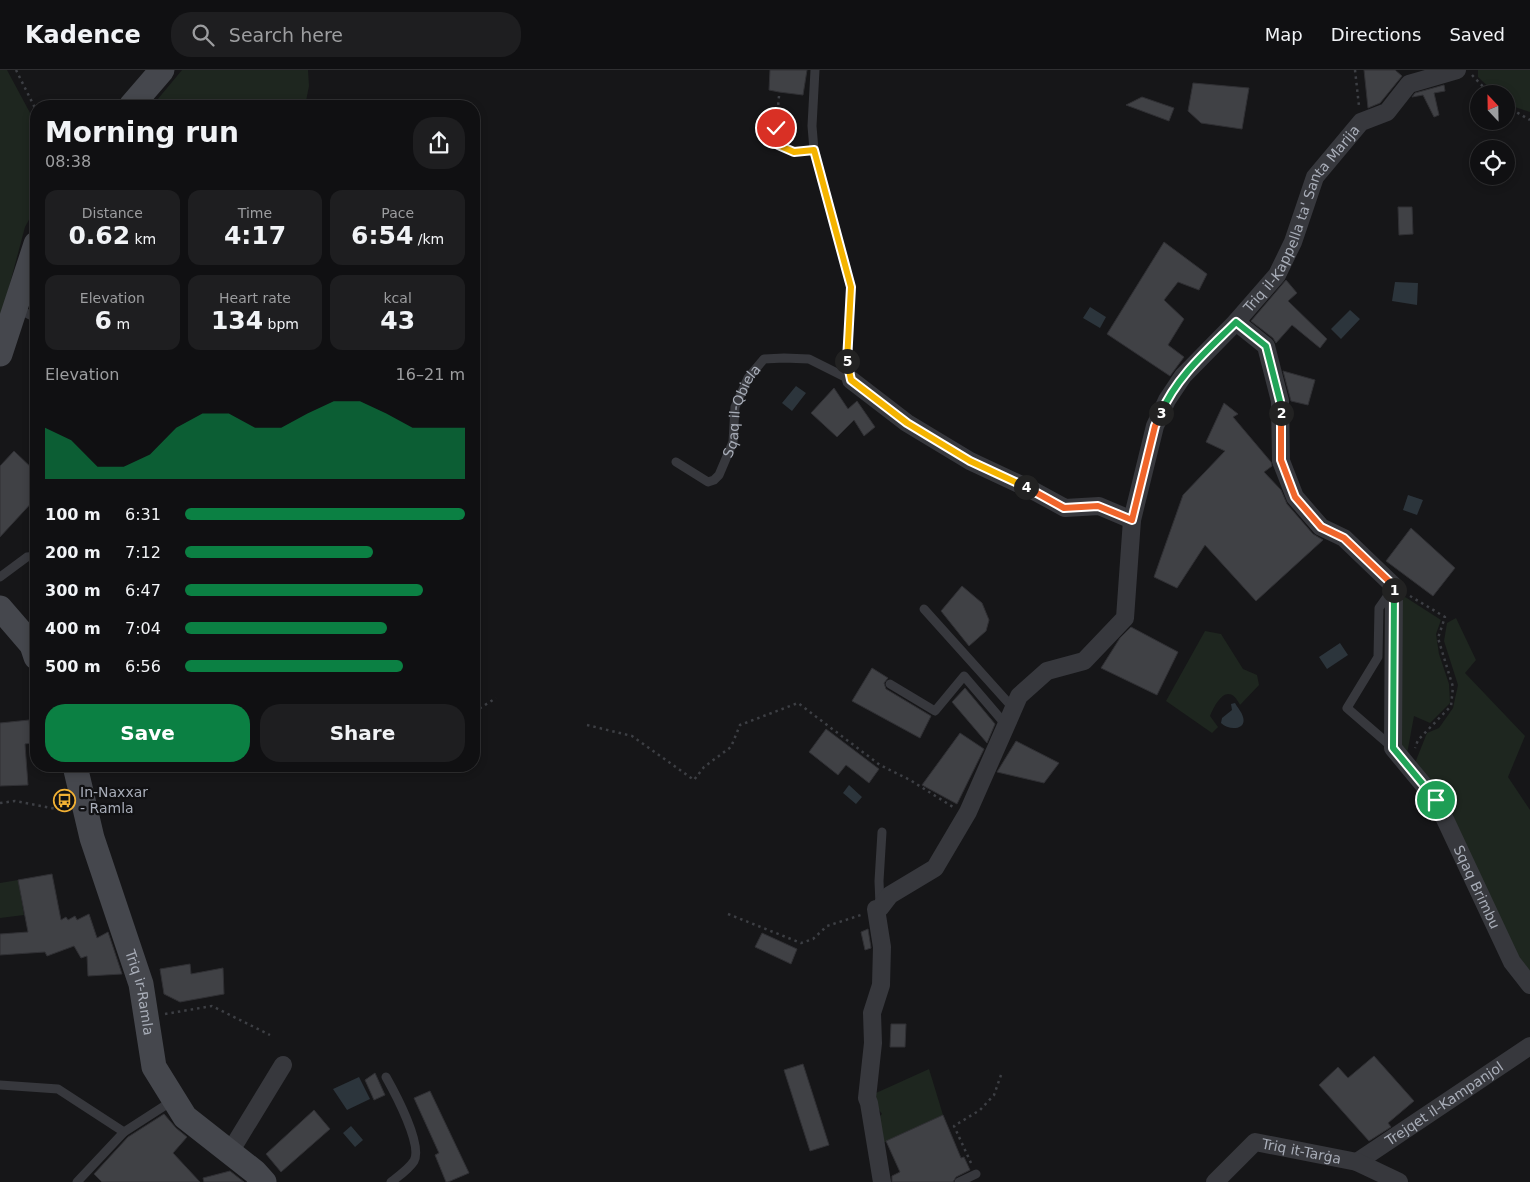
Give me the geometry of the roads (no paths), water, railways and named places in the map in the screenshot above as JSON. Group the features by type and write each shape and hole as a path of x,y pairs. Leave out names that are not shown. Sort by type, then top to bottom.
{"main road":[{"path":"136,100 162,70"},
{"path":"0,354 26,313 30,285"},
{"path":"0,608 30,643"},
{"name":"Triq ir-Ramla","path":"75,772 85,814 141,984 154,1067 185,1117 255,1172 264,1182"}],"street":[{"name":"Triq il-Kappella ta' Santa Marija","path":"878,908 890,895 935,868 968,812 1019,696 1047,672 1084,661 1125,618 1132,520 1155,426 1167,400 1183,376 1236,322 1277,275 1293,242 1315,176 1361,122 1387,112 1409,84 1457,70"},
{"path":"1236,322 1266,346 1280,401 1281,460 1295,497 1321,527 1344,538 1394,586 1393,748"},
{"name":"Sqaq il-Qbiela","path":"851,380 907,423 954,452 1032,490 1064,508 1098,506 1132,520"},
{"name":"Sqaq Brimbu","path":"1393,748 1436,800 1512,962 1530,985"},
{"path":"878,908 882,947 881,984 872,1013 873,1043 867,1098 870,1104 882,1182"},
{"name":"Trejqet il-Kampanjol","path":"1358,1162 1530,1046"},
{"path":"230,1152 283,1065"},
{"name":"Triq it-Tarġa","path":"1215,1182 1255,1142 1358,1162 1399,1182"}],"lane":[{"path":"815,70 812,126 814,150 851,287 847,362 851,380"},
{"name":"Sqaq il-Qbiela","path":"676,462 708,482 714,480 719,475 733,442 735,407 748,378 764,359 809,359 851,380"},
{"path":"0,577 30,558"},
{"path":"1393,748 1347,708 1378,657 1379,608 1394,586"},
{"path":"924,609 1013,708"},
{"path":"890,684 935,711 964,676 1006,724"},
{"path":"878,908 882,832"},
{"path":"386,1077 403,1107 416,1148 415,1160 391,1182"},
{"path":"0,1085 58,1089 124,1132"},
{"path":"77,1182 124,1132 174,1100"},
{"path":"960,1182 976,1174"}],"place":[{"name":"In-Naxxar - Ramla","path":"64,800"}]}
